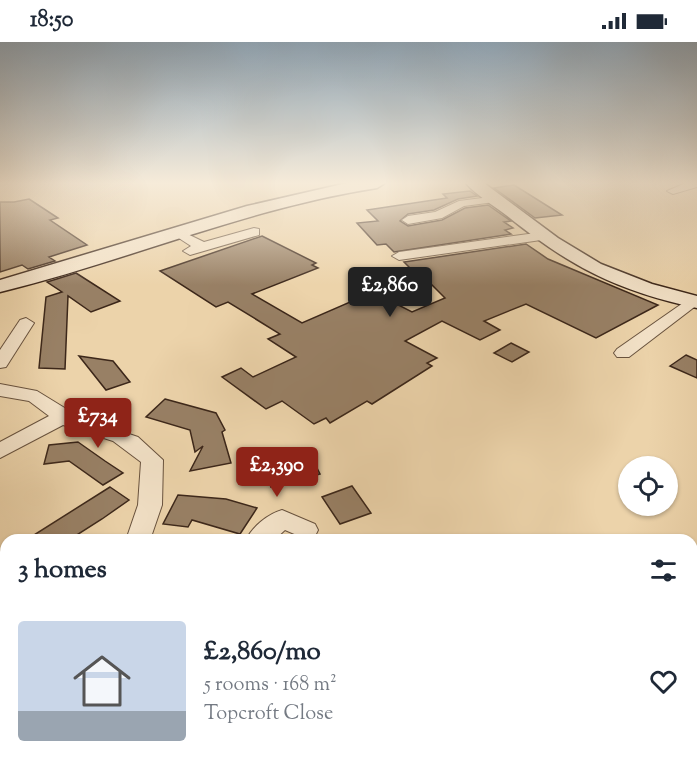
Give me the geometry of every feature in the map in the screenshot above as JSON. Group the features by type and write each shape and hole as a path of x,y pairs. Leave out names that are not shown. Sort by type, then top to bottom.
{"main road":[{"path":"0,286 227,217"},
{"path":"520,217 543,236 590,266 641,286 695,301"}],"street":[{"path":"408,220 444,217"},
{"path":"177,233 196,249 254,232"},
{"path":"399,256 543,236"},
{"path":"623,353 695,301"},
{"path":"0,363 26,324"},
{"path":"0,390 17,391 41,399 63,417 120,435 140,445 152,459 150,505 140,534"},
{"path":"0,452 63,417"},
{"path":"265,534 282,519 306,530"}],"building":[{"path":"0,217 56,217 58,218 50,220 87,245 49,257 55,261 28,269 22,265 0,272"},
{"path":"374,217 405,217 400,221 408,226 448,217 505,217 511,221 504,222 513,228 505,230 511,234 394,252 386,244 377,245 357,223 378,221"},
{"path":"262,236 316,263 312,265 318,268 252,294 302,323 373,292 412,312 445,298 422,275 417,275 404,262 526,244 548,259 658,305 596,338 526,304 484,321 500,330 480,340 442,321 405,341 437,358 427,363 432,366 372,404 367,401 330,423 326,418 314,424 282,401 266,409 222,377 241,368 253,377 296,357 268,339 280,334 228,302 216,307 160,271"},
{"path":"76,273 120,301 91,312 68,296 65,369 39,368 46,297 62,292 47,282"},
{"path":"511,343 529,352 512,362 494,353"},
{"path":"686,355 697,360 697,378 670,366"},
{"path":"79,356 113,361 130,382 106,390"},
{"path":"165,399 216,413 225,430 222,432 231,463 190,471 203,446 195,452 190,430 146,417"},
{"path":"78,442 123,473 103,485 69,461 44,464 49,445"},
{"path":"309,452 320,474 271,487 261,463"},
{"path":"352,486 371,513 340,524 322,497"},
{"path":"110,487 129,500 78,534 36,534"},
{"path":"178,495 226,499 257,508 240,534 192,520 188,527 163,524"}]}
